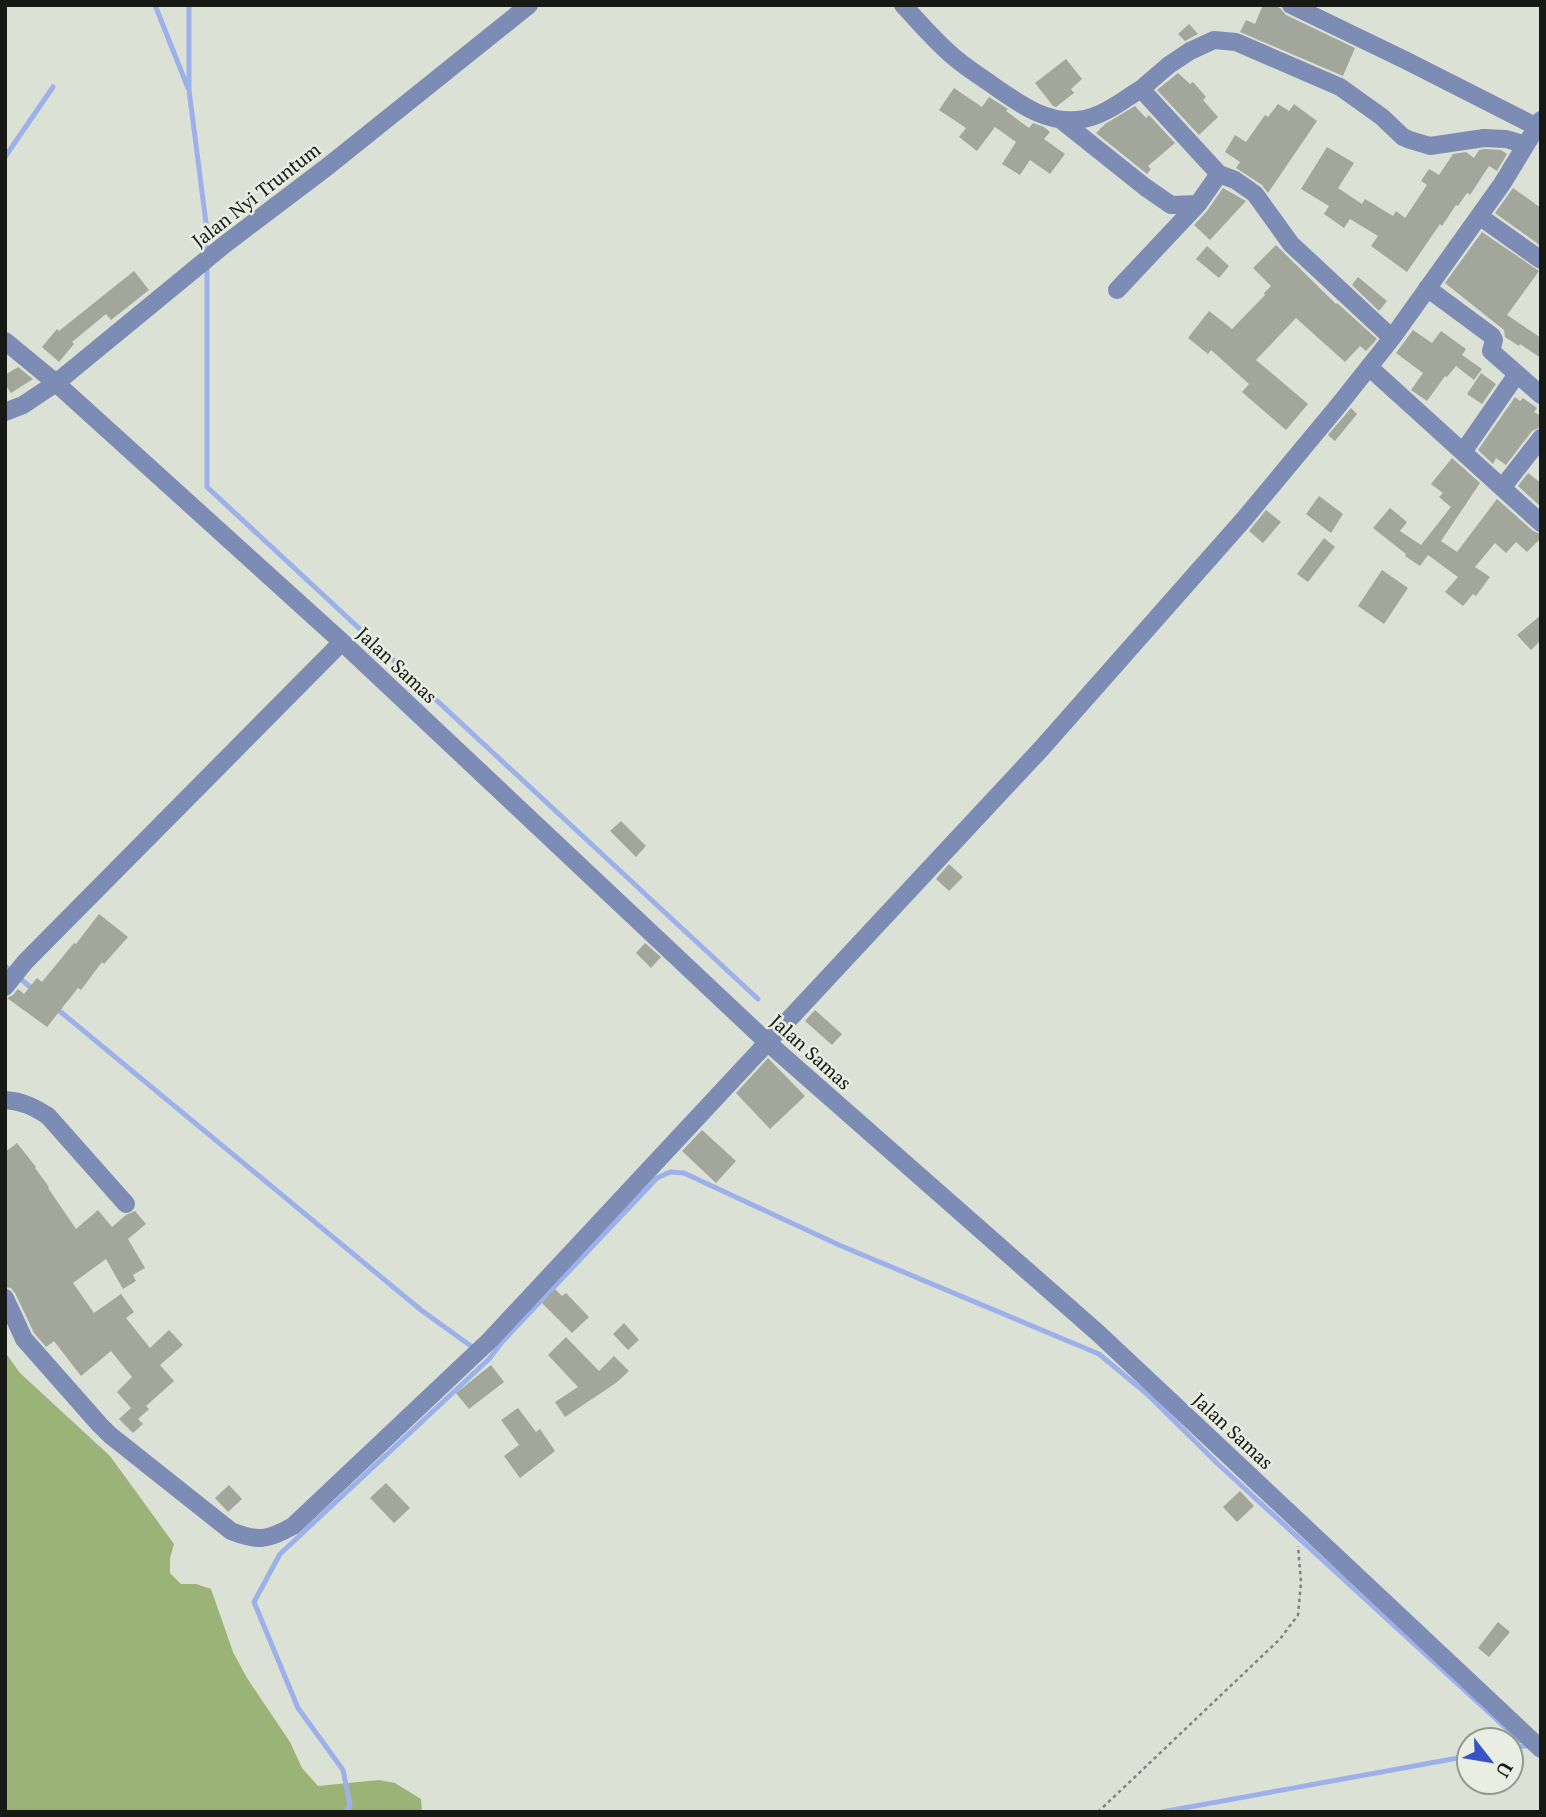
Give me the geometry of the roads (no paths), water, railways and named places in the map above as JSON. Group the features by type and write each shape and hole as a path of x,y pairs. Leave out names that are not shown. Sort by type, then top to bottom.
{"street":[{"name":"Jalan Nyi Truntum","path":"5,412 56,383 224,245 327,167 529,5"},
{"path":"903,5 959,61 1031,110 1061,120 1080,120 1107,111 1190,51 1214,40 1236,42 1340,87 1410,141 1430,145 1484,138 1506,139 1526,145"},
{"path":"5,1298 24,1339 110,1435 231,1531 249,1538 274,1537 293,1526 490,1340 1050,739 1254,508 1392,338 1502,184 1539,124 1291,5"},
{"path":"1141,89 1219,174 1235,180 1255,194 1291,244 1392,338"},
{"path":"1061,120 1171,205 1198,204"},
{"path":"1117,290 1198,204 1219,174"},
{"path":"1479,216 1541,260"},
{"path":"1427,288 1492,336 1494,340 1491,351 1541,395"},
{"name":"Jalan Samas","path":"5,341 56,383 342,642 767,1042 1098,1333 1541,1749"},
{"path":"1369,367 1541,523"},
{"path":"1463,452 1517,374"},
{"path":"1502,488 1541,438"},
{"path":"5,987 25,962 342,642"},
{"path":"5,1100 20,1101 48,1116 126,1204"}],"waterway":[{"path":"155,5 188,88"},
{"path":"189,5 189,90 206,223 206,255"},
{"path":"5,157 53,87"},
{"path":"207,265 207,487 758,999"},
{"path":"5,966 35,991"},
{"path":"56,1008 421,1310 475,1349"},
{"path":"346,1812 350,1805 343,1770 298,1708 254,1602 280,1554 489,1359 657,1178 670,1172 684,1173 839,1245 1099,1354 1147,1394 1218,1464 1504,1726"},
{"path":"1162,1812 1455,1759"}]}
